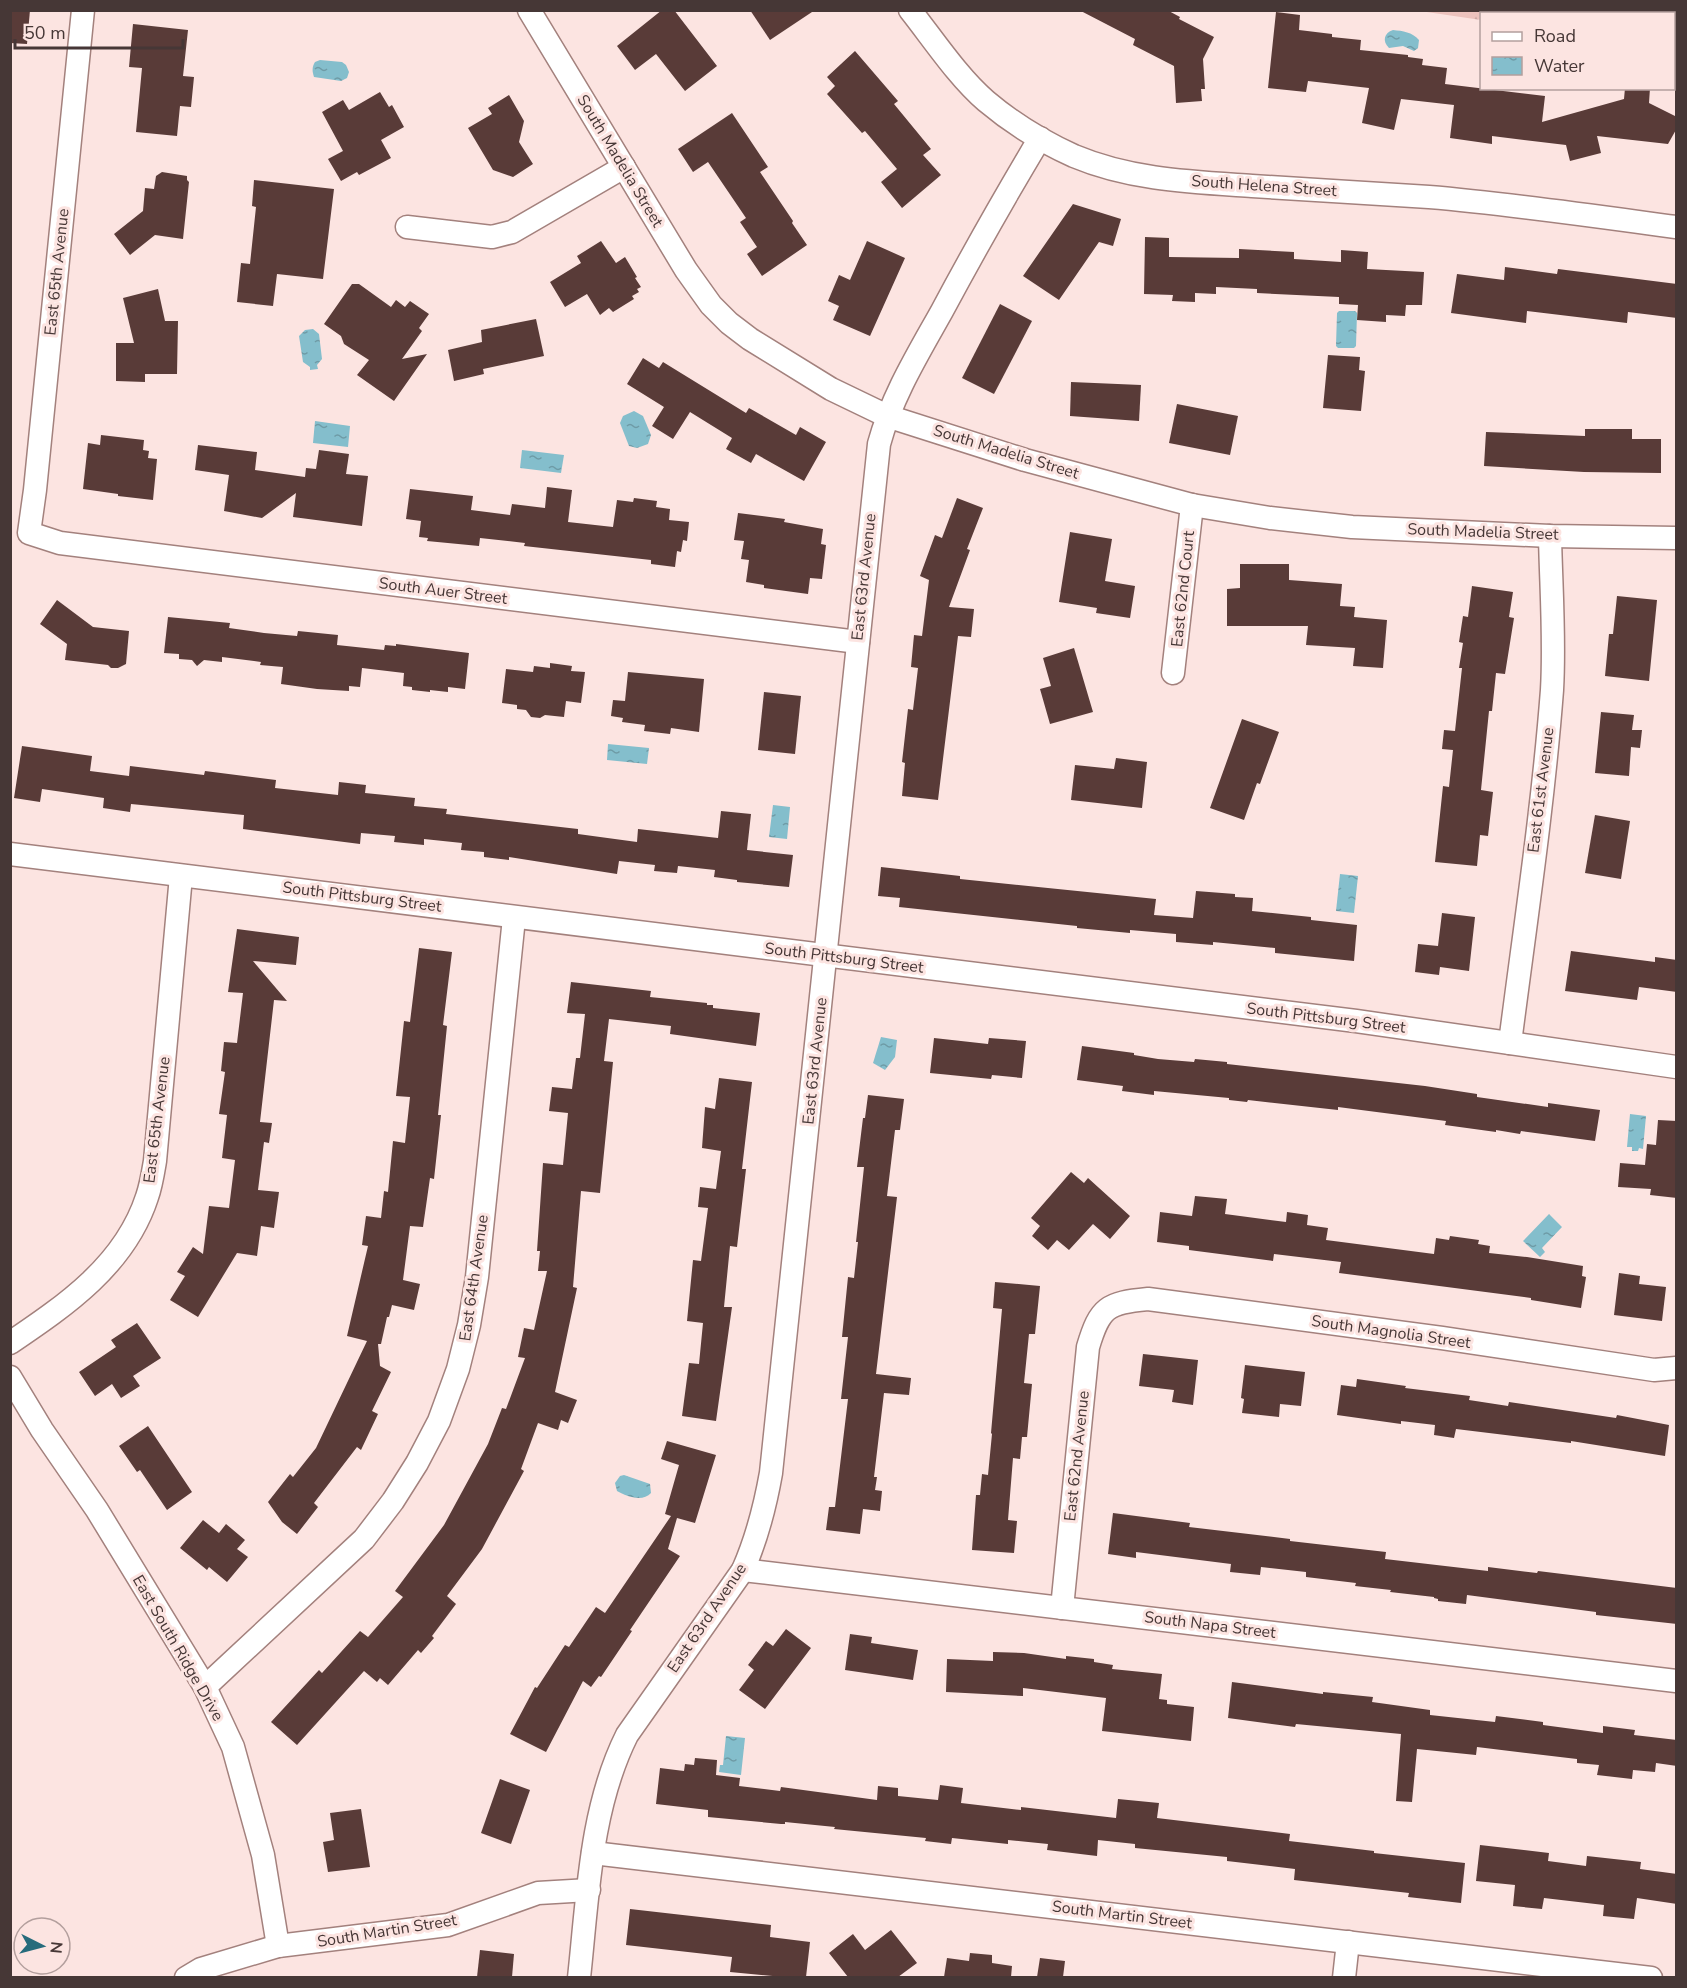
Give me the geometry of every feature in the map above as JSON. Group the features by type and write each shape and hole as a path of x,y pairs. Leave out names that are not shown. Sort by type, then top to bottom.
{"street":[{"name":"East 65th Avenue","path":"29,533 83,10"},
{"name":"South Madelia Street","path":"529,10 686,270 711,305 750,339 831,389 886,416 1025,460 1191,505 1293,521 1352,527 1550,536 1677,538"},
{"name":"South Helena Street","path":"910,10 953,66 984,100 1040,138 1075,156 1135,174 1158,178 1431,198 1677,227"},
{"name":"East 63rd Avenue","path":"579,1977 593,1853 606,1784 614,1761 627,1735 742,1570 760,1525 771,1473 875,468 886,416 995,213 1040,138"},
{"path":"407,227 492,237 502,236 542,216 624,167"},
{"name":"East 62nd Court","path":"1173,673 1191,505"},
{"name":"South Auer Street","path":"29,533 60,543 858,642"},
{"name":"East 61st Avenue","path":"1510,1043 1552,689 1550,536"},
{"name":"South Pittsburg Street","path":"10,854 1356,1021 1677,1067"},
{"name":"East 65th Avenue","path":"10,1343 67,1302 107,1266 130,1235 147,1197 155,1161 181,876"},
{"name":"East 64th Avenue","path":"205,1688 364,1539 393,1501 440,1420 458,1369 470,1325 514,918"},
{"name":"South Magnolia Street","path":"1107,1308 1124,1302 1148,1299 1654,1370 1677,1368"},
{"name":"East 62nd Avenue","path":"1062,1608 1088,1347 1095,1322 1107,1308"},
{"name":"East South Ridge Drive","path":"10,1377 42,1430 97,1510 205,1688 233,1747 263,1855 278,1947"},
{"name":"South Napa Street","path":"742,1570 1677,1681"},
{"name":"South Martin Street","path":"593,1853 1651,1977"},
{"name":"South Martin Street","path":"186,1977 201,1969 278,1947 448,1925 538,1893 589,1890"},
{"path":"1344,1977 1348,1942"}],"green space":[{"path":"1420,11 1676,11 1676,48 1675,12 1480,12 1480,20"}],"water":[{"path":"1393,30 1413,35 1419,40 1418,48 1414,51 1403,46 1389,48 1385,43 1385,38"},
{"path":"320,60 342,62 349,72 347,78 341,81 314,77 313,66"},
{"path":"1339,311 1357,313 1356,346 1354,348 1336,346 1337,313"},
{"path":"313,329 319,334 322,359 317,365 318,369 310,370 310,367 303,362 299,336 305,330"},
{"path":"634,411 643,416 651,435 648,444 637,448 629,446 620,423 623,416"},
{"path":"315,421 350,426 348,447 313,443"},
{"path":"522,450 564,455 561,473 520,468"},
{"path":"608,744 649,748 647,764 607,760"},
{"path":"773,805 790,807 787,839 769,837"},
{"path":"1340,874 1358,876 1354,913 1336,911"},
{"path":"881,1037 897,1040 895,1057 885,1070 873,1063"},
{"path":"1630,1114 1646,1116 1643,1149 1639,1148 1638,1151 1632,1151 1632,1147 1627,1147"},
{"path":"1549,1214 1562,1227 1542,1248 1545,1252 1540,1257 1523,1241"},
{"path":"624,1475 650,1484 651,1493 639,1498 617,1491 615,1483 620,1476"},
{"path":"726,1736 745,1738 741,1775 719,1772 720,1765 723,1765"}],"building":[{"path":"10,10 30,10 27,44 10,43"},
{"path":"662,10 674,10 717,66 685,91 656,54 635,70 617,46"},
{"path":"750,10 815,10 770,40"},
{"path":"1079,10 1167,10 1180,17 1179,19 1214,37 1203,59 1205,89 1201,89 1202,101 1176,103 1174,66 1133,45 1135,39"},
{"path":"1276,12 1300,15 1299,30 1361,40 1360,50 1408,55 1408,57 1423,59 1422,65 1447,68 1445,84 1545,96 1542,122 1624,99 1625,90 1650,90 1649,103 1677,117 1677,128 1668,144 1597,136 1601,153 1570,161 1566,145 1492,136 1492,144 1450,138 1454,105 1401,99 1394,130 1362,123 1369,88 1308,81 1306,92 1268,88"},
{"path":"133,24 188,30 183,76 194,77 191,107 180,106 177,136 136,132 142,68 129,67"},
{"path":"855,51 898,101 894,104 931,149 923,155 941,175 902,208 881,182 897,169 865,131 862,133 827,94 835,86 827,77"},
{"path":"380,92 389,107 392,105 404,127 381,140 391,158 359,175 357,172 341,181 328,159 343,151 322,112 343,100 349,110"},
{"path":"509,95 524,121 519,142 533,164 513,177 493,170 468,128 492,114 488,108"},
{"path":"732,113 768,167 760,172 807,245 762,276 747,254 757,247 740,222 746,218 708,162 693,172 678,149"},
{"path":"162,172 187,176 189,182 183,239 155,235 130,255 114,234 143,211 145,188 154,189 156,176"},
{"path":"254,180 334,189 323,279 277,274 273,306 237,302 241,263 250,264 256,207 252,206"},
{"path":"1073,204 1121,219 1113,246 1099,242 1059,300 1023,276"},
{"path":"1145,237 1169,238 1169,257 1239,258 1239,249 1294,252 1294,259 1341,262 1341,250 1368,252 1367,269 1424,272 1422,305 1406,305 1405,316 1386,315 1386,322 1357,320 1358,305 1339,304 1339,297 1257,293 1257,289 1216,287 1216,294 1195,293 1195,302 1172,301 1173,295 1144,294"},
{"path":"601,241 616,263 625,257 641,287 637,289 639,292 632,296 634,299 613,312 609,308 600,315 587,294 565,307 550,282 581,263 577,256"},
{"path":"867,241 905,258 870,336 833,320 839,306 828,301 839,275 850,280"},
{"path":"1505,267 1557,274 1558,269 1677,284 1677,318 1628,312 1627,323 1527,311 1526,323 1451,313 1457,274 1504,280"},
{"path":"352,284 359,284 391,307 396,300 405,307 410,301 429,314 419,328 422,331 402,359 427,354 394,401 357,375 369,360 344,344 341,336 324,324"},
{"path":"158,289 165,321 178,321 177,374 145,374 145,382 116,381 116,343 134,343 123,298"},
{"path":"1000,304 1032,321 994,394 962,378"},
{"path":"536,319 544,356 483,369 484,374 454,381 448,350 482,342 481,330"},
{"path":"1328,355 1360,357 1359,370 1365,371 1361,411 1323,408"},
{"path":"643,358 659,368 663,362 746,413 749,408 796,435 800,427 826,442 804,481 756,454 751,463 726,449 732,438 690,412 673,439 652,426 664,407 627,384"},
{"path":"1071,382 1141,385 1139,421 1070,416"},
{"path":"1177,404 1238,416 1230,455 1169,443"},
{"path":"1585,429 1632,429 1632,439 1661,439 1661,473 1584,472 1484,466 1486,432 1585,436"},
{"path":"101,435 144,440 143,450 149,451 148,458 157,459 153,500 83,489 88,443 100,445"},
{"path":"198,445 257,452 255,470 305,477 306,468 316,469 319,450 349,454 346,474 368,476 362,526 293,517 296,493 262,518 224,511 229,475 195,470"},
{"path":"547,487 572,490 568,522 613,527 617,500 633,502 634,498 657,501 656,507 670,509 669,520 689,522 687,541 683,540 681,552 677,551 675,567 651,564 651,560 524,546 525,543 480,538 479,546 427,541 428,538 419,537 421,521 406,519 410,489 473,496 471,510 510,515 512,504 545,508"},
{"path":"957,498 983,508 967,549 970,550 949,607 974,609 971,637 958,636 938,800 902,796 905,763 902,762 908,709 913,710 918,668 911,667 914,635 922,636 929,580 920,576 935,535 942,538"},
{"path":"738,513 785,519 784,522 823,529 821,544 826,545 822,579 810,578 808,594 764,588 764,585 746,582 749,560 741,559 744,541 734,540"},
{"path":"1070,532 1112,539 1105,581 1135,586 1130,618 1096,613 1097,608 1059,602"},
{"path":"1240,564 1289,564 1289,580 1342,584 1340,606 1355,607 1354,617 1387,620 1383,668 1353,666 1355,648 1306,645 1308,626 1227,626 1227,589 1240,588"},
{"path":"1472,586 1513,592 1509,617 1514,618 1505,674 1496,673 1492,711 1489,711 1481,790 1493,792 1488,836 1480,835 1477,866 1435,862 1443,786 1449,787 1453,750 1442,749 1444,730 1455,731 1462,668 1459,668 1463,643 1459,642 1463,616 1468,617"},
{"path":"1617,596 1657,600 1649,681 1605,676 1609,634 1613,634"},
{"path":"57,600 93,627 129,631 126,664 118,668 111,668 108,665 65,660 67,644 40,624"},
{"path":"168,617 230,623 229,628 264,633 297,636 298,631 338,635 337,645 384,650 385,645 396,646 396,644 469,653 465,689 448,687 448,692 412,690 412,687 403,686 404,673 362,668 360,687 349,686 349,691 317,689 281,684 283,667 260,665 261,662 222,657 222,662 204,660 197,666 192,660 179,659 179,654 164,653"},
{"path":"1074,648 1093,712 1050,724 1040,689 1051,686 1043,658"},
{"path":"550,663 572,666 571,671 585,672 581,703 566,701 564,717 545,715 540,718 531,717 526,710 517,709 517,705 502,703 506,669 533,672 534,666 550,668"},
{"path":"628,672 704,679 699,732 671,728 670,734 644,731 645,725 622,722 623,718 611,716 613,700 625,701"},
{"path":"764,692 801,696 795,754 758,750"},
{"path":"1601,712 1634,715 1632,730 1642,730 1640,748 1631,747 1629,776 1595,773"},
{"path":"1242,719 1279,732 1244,820 1210,808"},
{"path":"22,746 92,756 90,771 129,776 130,766 204,775 205,771 276,780 275,788 338,795 339,782 366,785 365,793 415,798 414,806 447,809 446,814 578,829 578,834 637,842 638,829 718,838 721,811 751,814 747,850 793,855 789,887 737,882 737,880 714,877 715,870 678,866 677,873 654,871 655,865 619,861 617,874 509,857 509,860 484,857 484,852 461,850 462,843 424,839 424,845 394,842 395,836 361,833 360,844 243,829 244,815 131,804 130,812 103,808 104,798 42,789 40,802 14,798"},
{"path":"1116,758 1147,762 1142,808 1071,800 1075,765 1114,769"},
{"path":"1595,815 1630,821 1621,879 1585,873"},
{"path":"881,867 960,876 960,879 1156,899 1154,915 1193,918 1196,891 1235,894 1235,897 1253,898 1252,911 1311,917 1311,920 1357,925 1354,961 1275,953 1275,948 1213,942 1213,945 1176,942 1176,934 1077,928 1077,926 899,907 900,898 878,896"},
{"path":"1442,913 1475,917 1469,971 1440,967 1439,975 1415,972 1418,944 1438,946"},
{"path":"237,929 299,937 296,965 253,961 287,1001 274,1000 260,1122 272,1123 269,1143 264,1142 258,1190 279,1192 274,1228 261,1226 257,1256 237,1253 198,1317 170,1300 185,1276 177,1272 193,1247 203,1254 209,1206 229,1208 235,1160 222,1158 227,1115 219,1114 225,1072 221,1071 224,1042 237,1043 243,993 228,992"},
{"path":"419,948 452,952 443,1025 447,1026 434,1179 430,1178 423,1227 410,1226 403,1280 420,1284 414,1310 392,1305 389,1317 387,1317 381,1344 378,1344 380,1366 391,1372 372,1411 378,1414 361,1450 357,1447 314,1503 318,1507 297,1534 282,1522 268,1502 290,1474 293,1477 316,1448 367,1341 347,1336 368,1246 362,1245 366,1216 381,1218 384,1191 388,1192 393,1141 405,1143 410,1097 396,1096 404,1021 410,1022"},
{"path":"1571,951 1655,962 1655,957 1677,960 1677,992 1639,987 1637,1000 1565,991"},
{"path":"571,982 651,991 650,997 707,1003 707,1005 713,1005 713,1008 760,1013 756,1046 670,1034 671,1026 609,1019 604,1061 613,1062 600,1193 581,1191 573,1287 577,1288 555,1392 577,1400 568,1423 561,1420 558,1430 538,1423 521,1469 524,1471 482,1549 447,1596 456,1604 432,1636 434,1638 421,1653 418,1650 388,1685 380,1678 377,1682 364,1671 297,1745 271,1722 319,1670 322,1673 360,1631 368,1637 403,1597 395,1591 444,1525 488,1444 502,1408 506,1409 525,1358 518,1357 524,1328 534,1330 547,1271 538,1271 540,1251 537,1251 543,1163 563,1165 568,1113 549,1111 552,1087 572,1089 576,1058 580,1058 585,1014 567,1013"},
{"path":"934,1038 988,1044 989,1038 1026,1041 1022,1078 992,1075 991,1079 930,1073"},
{"path":"1082,1046 1134,1053 1134,1055 1158,1059 1227,1062 1227,1064 1425,1086 1477,1094 1477,1097 1548,1107 1548,1103 1600,1110 1595,1141 1521,1131 1520,1134 1496,1130 1496,1132 1445,1125 1446,1121 1338,1107 1338,1110 1154,1091 1154,1095 1122,1091 1123,1086 1077,1080"},
{"path":"719,1078 752,1082 742,1169 746,1169 737,1247 730,1246 724,1307 732,1307 716,1421 682,1416 689,1363 699,1364 703,1323 687,1321 693,1260 701,1261 708,1208 698,1207 700,1187 716,1189 721,1151 702,1148 705,1107 715,1109"},
{"path":"868,1095 904,1099 900,1130 895,1130 887,1196 897,1197 876,1374 911,1378 909,1395 884,1393 874,1477 877,1477 875,1490 882,1491 880,1511 863,1509 860,1534 826,1530 829,1507 835,1507 848,1399 841,1399 848,1337 842,1337 848,1277 854,1278 858,1242 856,1242 864,1167 857,1167"},
{"path":"1658,1120 1677,1121 1677,1198 1650,1195 1651,1189 1618,1187 1620,1163 1645,1165 1647,1144 1656,1145"},
{"path":"1071,1172 1084,1183 1088,1178 1130,1216 1110,1239 1093,1224 1069,1250 1057,1240 1048,1250 1032,1236 1040,1226 1031,1218"},
{"path":"1195,1196 1227,1199 1225,1214 1286,1222 1287,1212 1308,1215 1307,1225 1328,1228 1326,1240 1434,1254 1436,1238 1449,1240 1450,1236 1479,1240 1478,1244 1490,1246 1489,1253 1583,1266 1582,1276 1586,1277 1581,1308 1531,1300 1531,1298 1339,1273 1341,1262 1274,1254 1273,1261 1189,1250 1189,1246 1157,1242 1160,1212 1192,1216"},
{"path":"1619,1273 1640,1276 1639,1284 1666,1287 1662,1321 1614,1315"},
{"path":"995,1282 1040,1286 1035,1334 1029,1334 1024,1383 1032,1384 1027,1437 1022,1437 1020,1459 1013,1458 1008,1520 1017,1521 1014,1553 972,1550 976,1495 980,1495 982,1474 988,1475 992,1434 1002,1309 993,1308"},
{"path":"137,1323 161,1358 133,1376 140,1386 121,1398 112,1384 95,1396 79,1372 116,1347 111,1340"},
{"path":"1143,1354 1198,1360 1193,1405 1172,1402 1174,1390 1139,1386"},
{"path":"1245,1365 1305,1372 1301,1406 1280,1404 1279,1417 1242,1413 1244,1399 1241,1398"},
{"path":"1357,1379 1470,1396 1469,1400 1508,1406 1509,1402 1616,1418 1617,1415 1669,1425 1665,1456 1571,1441 1571,1443 1456,1429 1454,1438 1434,1435 1435,1425 1401,1421 1401,1424 1337,1415 1341,1385 1356,1387"},
{"path":"148,1426 192,1492 167,1510 140,1470 137,1472 119,1446"},
{"path":"667,1441 716,1455 695,1523 677,1518 668,1549 680,1556 601,1677 599,1676 591,1687 583,1681 546,1752 510,1734 535,1687 537,1688 565,1645 569,1647 596,1607 605,1613 671,1516 665,1514 679,1465 661,1459"},
{"path":"1113,1513 1190,1523 1189,1527 1386,1552 1385,1559 1488,1571 1488,1567 1537,1573 1538,1571 1677,1588 1677,1624 1596,1615 1596,1612 1467,1595 1466,1604 1438,1601 1434,1597 1390,1592 1391,1590 1355,1586 1356,1583 1306,1577 1306,1572 1261,1567 1260,1575 1230,1572 1231,1564 1136,1552 1136,1558 1108,1554"},
{"path":"203,1520 219,1533 226,1524 245,1540 237,1549 248,1557 227,1582 209,1567 207,1570 180,1548"},
{"path":"786,1629 811,1648 765,1709 739,1690 754,1670 748,1665 766,1641 773,1646"},
{"path":"850,1634 872,1637 871,1643 918,1650 913,1680 845,1670"},
{"path":"993,1652 1024,1653 1066,1659 1066,1656 1094,1659 1094,1662 1113,1665 1112,1669 1162,1674 1159,1699 1167,1700 1167,1704 1194,1707 1191,1741 1102,1731 1106,1698 1023,1688 1023,1696 946,1692 947,1659 993,1661"},
{"path":"1232,1682 1323,1694 1323,1692 1373,1697 1372,1702 1430,1710 1430,1715 1495,1722 1496,1716 1603,1733 1603,1726 1635,1730 1634,1735 1677,1740 1677,1766 1656,1763 1655,1772 1633,1770 1632,1779 1597,1775 1599,1765 1577,1763 1577,1759 1477,1747 1476,1755 1417,1749 1412,1802 1396,1801 1401,1734 1296,1724 1295,1727 1228,1718"},
{"path":"695,1758 717,1760 716,1775 740,1778 739,1786 780,1791 781,1787 877,1800 878,1786 898,1788 898,1796 938,1800 940,1785 963,1788 961,1803 1116,1818 1118,1799 1159,1803 1157,1818 1290,1834 1289,1841 1465,1863 1461,1903 1408,1897 1409,1893 1294,1880 1295,1869 1227,1861 1227,1857 1135,1848 1135,1844 1098,1840 1097,1856 1047,1850 1048,1844 1008,1840 1008,1844 952,1838 951,1844 925,1841 926,1838 834,1829 835,1827 708,1817 708,1810 656,1804 660,1768 684,1771 685,1764 694,1765"},
{"path":"500,1779 530,1790 511,1844 481,1833"},
{"path":"361,1809 370,1867 328,1872 323,1842 334,1840 330,1813"},
{"path":"1480,1845 1549,1853 1548,1861 1586,1866 1587,1856 1641,1862 1640,1869 1677,1874 1677,1904 1637,1898 1634,1919 1603,1916 1604,1905 1544,1898 1542,1909 1513,1906 1515,1885 1476,1881"},
{"path":"630,1909 771,1925 770,1937 810,1942 806,1977 730,1972 732,1957 626,1945"},
{"path":"891,1930 917,1963 898,1977 848,1977 829,1953 853,1934 865,1950"},
{"path":"480,1950 514,1954 512,1977 477,1977"},
{"path":"970,1953 992,1955 992,1963 1012,1966 1011,1977 944,1977 947,1958 969,1961"},
{"path":"1040,1958 1065,1961 1063,1977 1037,1977"}]}
